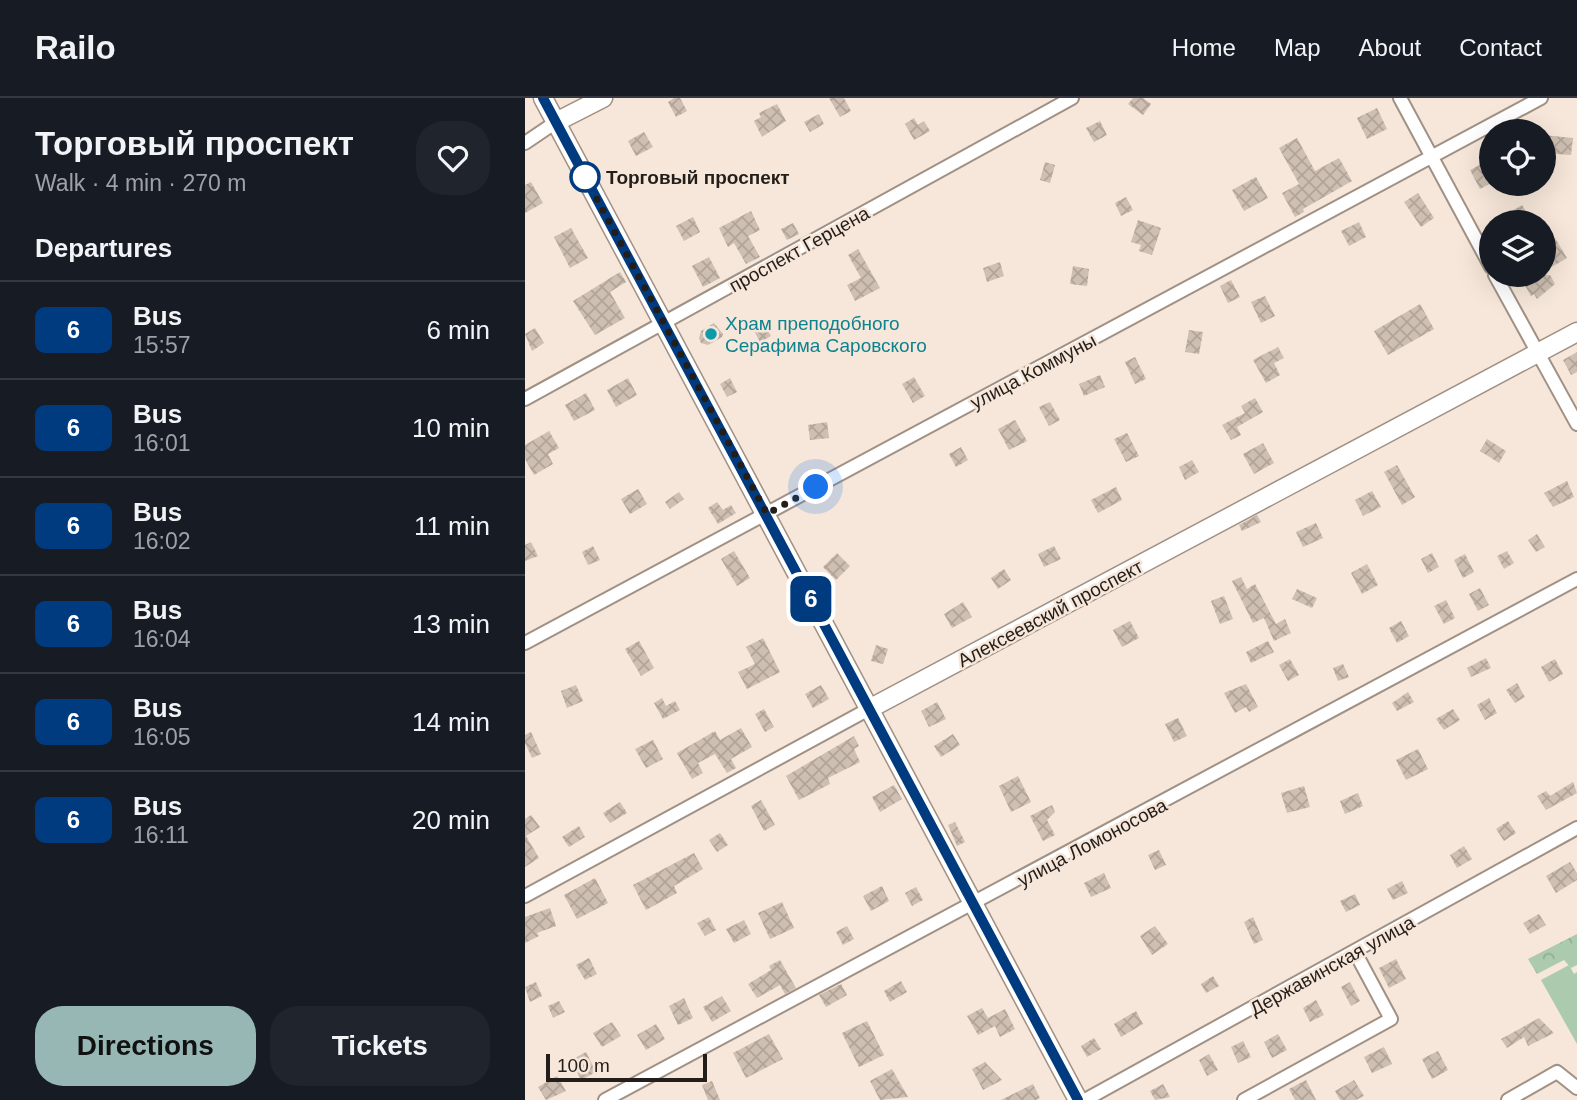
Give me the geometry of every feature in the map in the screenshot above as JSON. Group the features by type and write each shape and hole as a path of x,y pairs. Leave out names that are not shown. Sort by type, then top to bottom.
{"street":[{"path":"543,98 1078,1100"},
{"path":"525,143 556,122 603,98"},
{"name":"проспект Герцена","path":"525,399 1072,98"},
{"path":"1400,98 1479,245"},
{"name":"улица Коммуны","path":"525,643 1541,98"},
{"path":"1501,287 1577,424"},
{"name":"Алексеевский проспект","path":"525,896 869,709 1577,332"},
{"name":"улица Ломоносова","path":"605,1100 974,905 1577,579"},
{"name":"Державинская улица","path":"1085,1100 1577,828"},
{"path":"1244,1100 1391,1019 1355,952"},
{"path":"1508,1100 1557,1072 1577,1088"}],"green space":[{"path":"1577,934 1577,965 1571,968 1564,960 1537,974 1528,959"},
{"path":"1569,965 1574,974 1577,972 1577,1044 1541,980"}],"building":[{"path":"680,98 687,111 676,117 668,102"},
{"path":"829,98 844,98 851,111 840,117"},
{"path":"1133,98 1143,98 1151,104 1143,115 1128,104"},
{"path":"777,104 786,121 762,137 754,121 761,117 759,113"},
{"path":"1377,108 1387,129 1367,139 1357,118"},
{"path":"819,114 824,124 810,132 804,122"},
{"path":"914,118 918,125 924,121 930,131 914,140 905,124"},
{"path":"1100,121 1107,135 1094,142 1086,128"},
{"path":"644,132 653,147 636,156 628,141"},
{"path":"1556,136 1573,138 1571,155 1556,154"},
{"path":"1297,138 1315,171 1339,158 1352,181 1303,209 1304,212 1295,217 1282,193 1299,184 1279,148"},
{"path":"1045,162 1055,165 1050,183 1040,180"},
{"path":"1479,165 1479,187 1470,170"},
{"path":"1256,177 1268,198 1244,211 1232,190"},
{"path":"531,182 543,203 525,213 525,185"},
{"path":"1418,193 1434,218 1421,227 1404,202"},
{"path":"1126,197 1133,210 1121,216 1115,203"},
{"path":"751,211 760,230 748,236 760,257 746,264 734,243 728,247 719,228"},
{"path":"693,217 700,232 684,241 676,226"},
{"path":"1138,220 1161,228 1152,255 1139,251 1141,245 1131,242"},
{"path":"1359,222 1366,237 1349,246 1341,231"},
{"path":"793,223 799,234 787,240 781,229"},
{"path":"571,228 588,258 570,268 554,237"},
{"path":"1556,240 1567,258 1556,264"},
{"path":"858,249 880,288 855,301 847,285 861,278 848,255"},
{"path":"709,257 720,278 703,287 692,266"},
{"path":"1000,262 1004,276 987,282 983,268"},
{"path":"1073,266 1089,269 1087,286 1070,284"},
{"path":"620,272 626,282 610,292 625,318 595,335 573,301"},
{"path":"1231,280 1240,297 1228,303 1220,286"},
{"path":"1526,287 1551,287 1537,299 1534,294 1531,296"},
{"path":"1265,296 1275,316 1261,323 1251,302"},
{"path":"1420,304 1434,329 1388,355 1374,331"},
{"path":"763,321 771,336 760,342 752,327"},
{"name":"Храм преподобного Серафима Саровского","path":"714,323 723,334 722,337 708,345 701,343 701,331"},
{"path":"535,328 544,343 532,351 525,334"},
{"path":"1189,330 1203,332 1199,354 1185,352"},
{"path":"1278,347 1284,358 1274,363 1280,375 1266,383 1253,360"},
{"path":"1577,352 1577,372 1571,375 1563,360"},
{"path":"1135,357 1146,379 1135,384 1125,362"},
{"path":"1100,375 1105,387 1084,396 1079,384"},
{"path":"914,377 925,396 913,403 902,384"},
{"path":"628,378 637,395 616,407 607,390"},
{"path":"730,378 737,392 727,397 720,384"},
{"path":"586,393 595,410 574,421 565,405"},
{"path":"1255,398 1263,412 1237,427 1241,435 1231,440 1222,425 1245,413 1241,406"},
{"path":"1050,402 1060,420 1049,426 1039,407"},
{"path":"1015,420 1027,441 1009,450 998,429"},
{"path":"827,422 829,438 810,440 808,425"},
{"path":"549,431 559,448 548,454 553,464 534,475 525,459 525,445"},
{"path":"1127,433 1139,456 1126,462 1114,439"},
{"path":"1487,439 1506,451 1499,463 1480,451"},
{"path":"1263,443 1274,463 1254,474 1243,454"},
{"path":"961,447 968,460 956,467 949,454"},
{"path":"1192,460 1199,472 1185,480 1179,467"},
{"path":"1397,465 1415,497 1402,505 1384,472"},
{"path":"1567,481 1574,497 1553,507 1544,493"},
{"path":"1116,487 1122,500 1098,513 1091,500"},
{"path":"638,489 647,504 630,514 621,499"},
{"path":"1372,491 1381,507 1363,516 1355,500"},
{"path":"679,492 684,499 670,509 665,502"},
{"path":"717,502 723,510 731,505 736,513 718,524 708,508"},
{"path":"1257,515 1261,522 1242,531 1239,525"},
{"path":"1316,523 1323,538 1303,547 1296,532"},
{"path":"1537,534 1545,547 1536,552 1528,540"},
{"path":"531,542 538,556 525,561 525,545"},
{"path":"593,546 600,560 588,565 582,552"},
{"path":"1054,546 1061,559 1044,567 1038,554"},
{"path":"734,551 750,578 737,586 721,559"},
{"path":"1507,551 1514,563 1504,569 1497,556"},
{"path":"837,553 850,566 836,580 823,567"},
{"path":"1432,553 1439,567 1428,573 1421,559"},
{"path":"1465,554 1474,572 1463,578 1454,560"},
{"path":"1367,564 1378,585 1362,594 1351,573"},
{"path":"1004,569 1011,580 998,589 991,578"},
{"path":"1241,577 1247,589 1255,584 1276,624 1285,619 1291,633 1274,641 1264,618 1253,623 1232,581"},
{"path":"1480,588 1489,605 1478,611 1469,594"},
{"path":"1297,589 1317,598 1312,608 1292,599"},
{"path":"1224,596 1233,619 1220,624 1211,601"},
{"path":"1446,600 1455,618 1444,624 1434,606"},
{"path":"963,602 972,617 952,628 944,614"},
{"path":"1130,621 1139,638 1122,647 1113,630"},
{"path":"1401,621 1409,636 1397,643 1389,628"},
{"path":"763,638 780,672 747,689 738,672 755,664 746,647"},
{"path":"639,641 654,668 641,676 625,649"},
{"path":"1268,641 1274,652 1251,663 1246,652"},
{"path":"876,645 888,649 883,664 871,661"},
{"path":"1486,658 1491,668 1471,677 1467,668"},
{"path":"1290,659 1299,675 1288,681 1279,665"},
{"path":"1555,659 1563,674 1549,682 1541,667"},
{"path":"1343,664 1349,677 1338,681 1333,668"},
{"path":"1517,683 1525,697 1515,703 1506,690"},
{"path":"1246,684 1258,707 1249,712 1246,707 1235,713 1224,693"},
{"path":"576,685 583,701 567,708 561,691"},
{"path":"821,685 829,699 813,708 805,694"},
{"path":"1408,692 1414,702 1397,711 1392,703"},
{"path":"662,698 666,706 675,701 680,710 663,719 654,703"},
{"path":"1489,698 1497,713 1485,720 1477,705"},
{"path":"937,702 946,719 929,727 921,711"},
{"path":"764,709 774,727 765,732 755,714"},
{"path":"1453,709 1460,720 1444,730 1436,719"},
{"path":"1178,718 1187,736 1174,742 1165,724"},
{"path":"741,728 752,747 731,759 736,768 727,773 715,754 698,763 703,773 692,779 677,753 715,731 720,740"},
{"path":"531,732 541,754 532,758 525,743 525,735"},
{"path":"953,734 960,745 941,757 934,746"},
{"path":"854,736 859,746 854,749 860,762 828,778 830,784 799,800 786,776"},
{"path":"653,740 663,759 646,768 635,749"},
{"path":"1418,749 1428,769 1406,780 1396,760"},
{"path":"1018,776 1031,802 1011,812 999,786"},
{"path":"1573,782 1577,793 1546,810 1537,796 1546,791 1550,796"},
{"path":"894,785 902,799 880,812 872,797"},
{"path":"1304,786 1310,807 1287,813 1281,793"},
{"path":"1358,793 1363,806 1345,814 1340,801"},
{"path":"761,800 775,825 764,831 751,806"},
{"path":"620,802 627,813 610,823 603,813"},
{"path":"1052,805 1055,812 1047,820 1055,835 1043,841 1030,816"},
{"path":"531,815 540,827 526,836 539,858 525,867 525,819"},
{"path":"1508,821 1516,833 1504,841 1496,829"},
{"path":"955,822 965,842 957,846 948,825"},
{"path":"579,826 585,837 569,847 562,837"},
{"path":"720,833 728,845 717,852 709,840"},
{"path":"1464,846 1472,859 1457,868 1450,855"},
{"path":"1159,850 1166,865 1155,870 1148,855"},
{"path":"694,853 703,869 674,886 677,893 646,910 633,885"},
{"path":"1570,862 1577,873 1577,880 1556,893 1546,876"},
{"path":"1104,873 1111,888 1091,897 1084,883"},
{"path":"595,878 608,903 577,919 564,895"},
{"path":"1402,881 1408,893 1393,900 1387,889"},
{"path":"882,886 889,901 871,911 863,896"},
{"path":"916,887 923,900 912,906 905,893"},
{"path":"1355,894 1360,905 1346,912 1340,901"},
{"path":"782,902 794,928 770,939 758,913"},
{"path":"550,908 556,926 537,933 539,936 525,943 525,917"},
{"path":"1539,914 1546,925 1530,934 1523,923"},
{"path":"709,917 716,930 705,936 697,923"},
{"path":"1253,917 1263,940 1254,944 1244,922"},
{"path":"744,920 751,934 734,943 726,929"},
{"path":"847,926 854,939 843,945 836,932"},
{"path":"1155,926 1168,944 1152,955 1140,936"},
{"path":"589,958 597,974 585,980 576,965"},
{"path":"1396,959 1406,979 1389,988 1379,968"},
{"path":"780,960 796,988 785,994 780,985 757,998 748,984 771,970 769,966"},
{"path":"1213,976 1219,986 1206,993 1201,984"},
{"path":"901,981 907,992 890,1002 884,991"},
{"path":"536,982 542,996 530,1002 525,987"},
{"path":"1350,982 1360,1001 1351,1006 1341,987"},
{"path":"841,984 847,995 826,1007 819,995"},
{"path":"722,996 731,1011 712,1022 703,1007"},
{"path":"684,998 693,1018 678,1025 669,1006"},
{"path":"1316,1000 1324,1015 1310,1022 1303,1008"},
{"path":"559,1001 565,1012 553,1018 548,1006"},
{"path":"982,1008 988,1018 1005,1009 1015,1029 1000,1037 995,1026 978,1035 967,1016"},
{"path":"1136,1011 1143,1024 1121,1037 1114,1024"},
{"path":"1539,1018 1554,1033 1528,1046 1524,1037 1507,1048 1501,1039"},
{"path":"867,1021 884,1055 859,1067 842,1033"},
{"path":"612,1022 621,1036 602,1047 593,1033"},
{"path":"656,1024 665,1039 646,1050 637,1035"},
{"path":"769,1034 783,1059 746,1078 733,1053"},
{"path":"1278,1034 1287,1050 1272,1058 1264,1042"},
{"path":"1094,1038 1101,1049 1087,1057 1081,1046"},
{"path":"1243,1041 1251,1057 1238,1063 1231,1047"},
{"path":"1384,1047 1392,1064 1372,1073 1364,1057"},
{"path":"1438,1051 1448,1070 1432,1079 1422,1059"},
{"path":"586,1052 596,1072 581,1080 571,1060"},
{"path":"1209,1054 1218,1070 1207,1076 1199,1060"},
{"path":"985,1062 1002,1080 983,1090 972,1069"},
{"path":"892,1069 908,1097 880,1100 870,1081"},
{"path":"557,1076 566,1091 546,1100 538,1087"},
{"path":"1306,1080 1316,1100 1295,1100 1289,1089"},
{"path":"1354,1080 1364,1096 1356,1100 1340,1100 1335,1091"},
{"path":"712,1081 720,1100 708,1100 702,1085"},
{"path":"1033,1084 1040,1098 1036,1100 1001,1100"},
{"path":"1163,1084 1170,1097 1155,1100 1150,1091"}],"bus line":[{"name":"6","path":"543,98 1078,1100"}],"place":[{"name":"Торговый проспект","path":"585,177"},
{"name":"Храм преподобного Серафима Саровского","path":"711,334"}],"route":[{"path":"585,177 767,514 816,487"}]}
